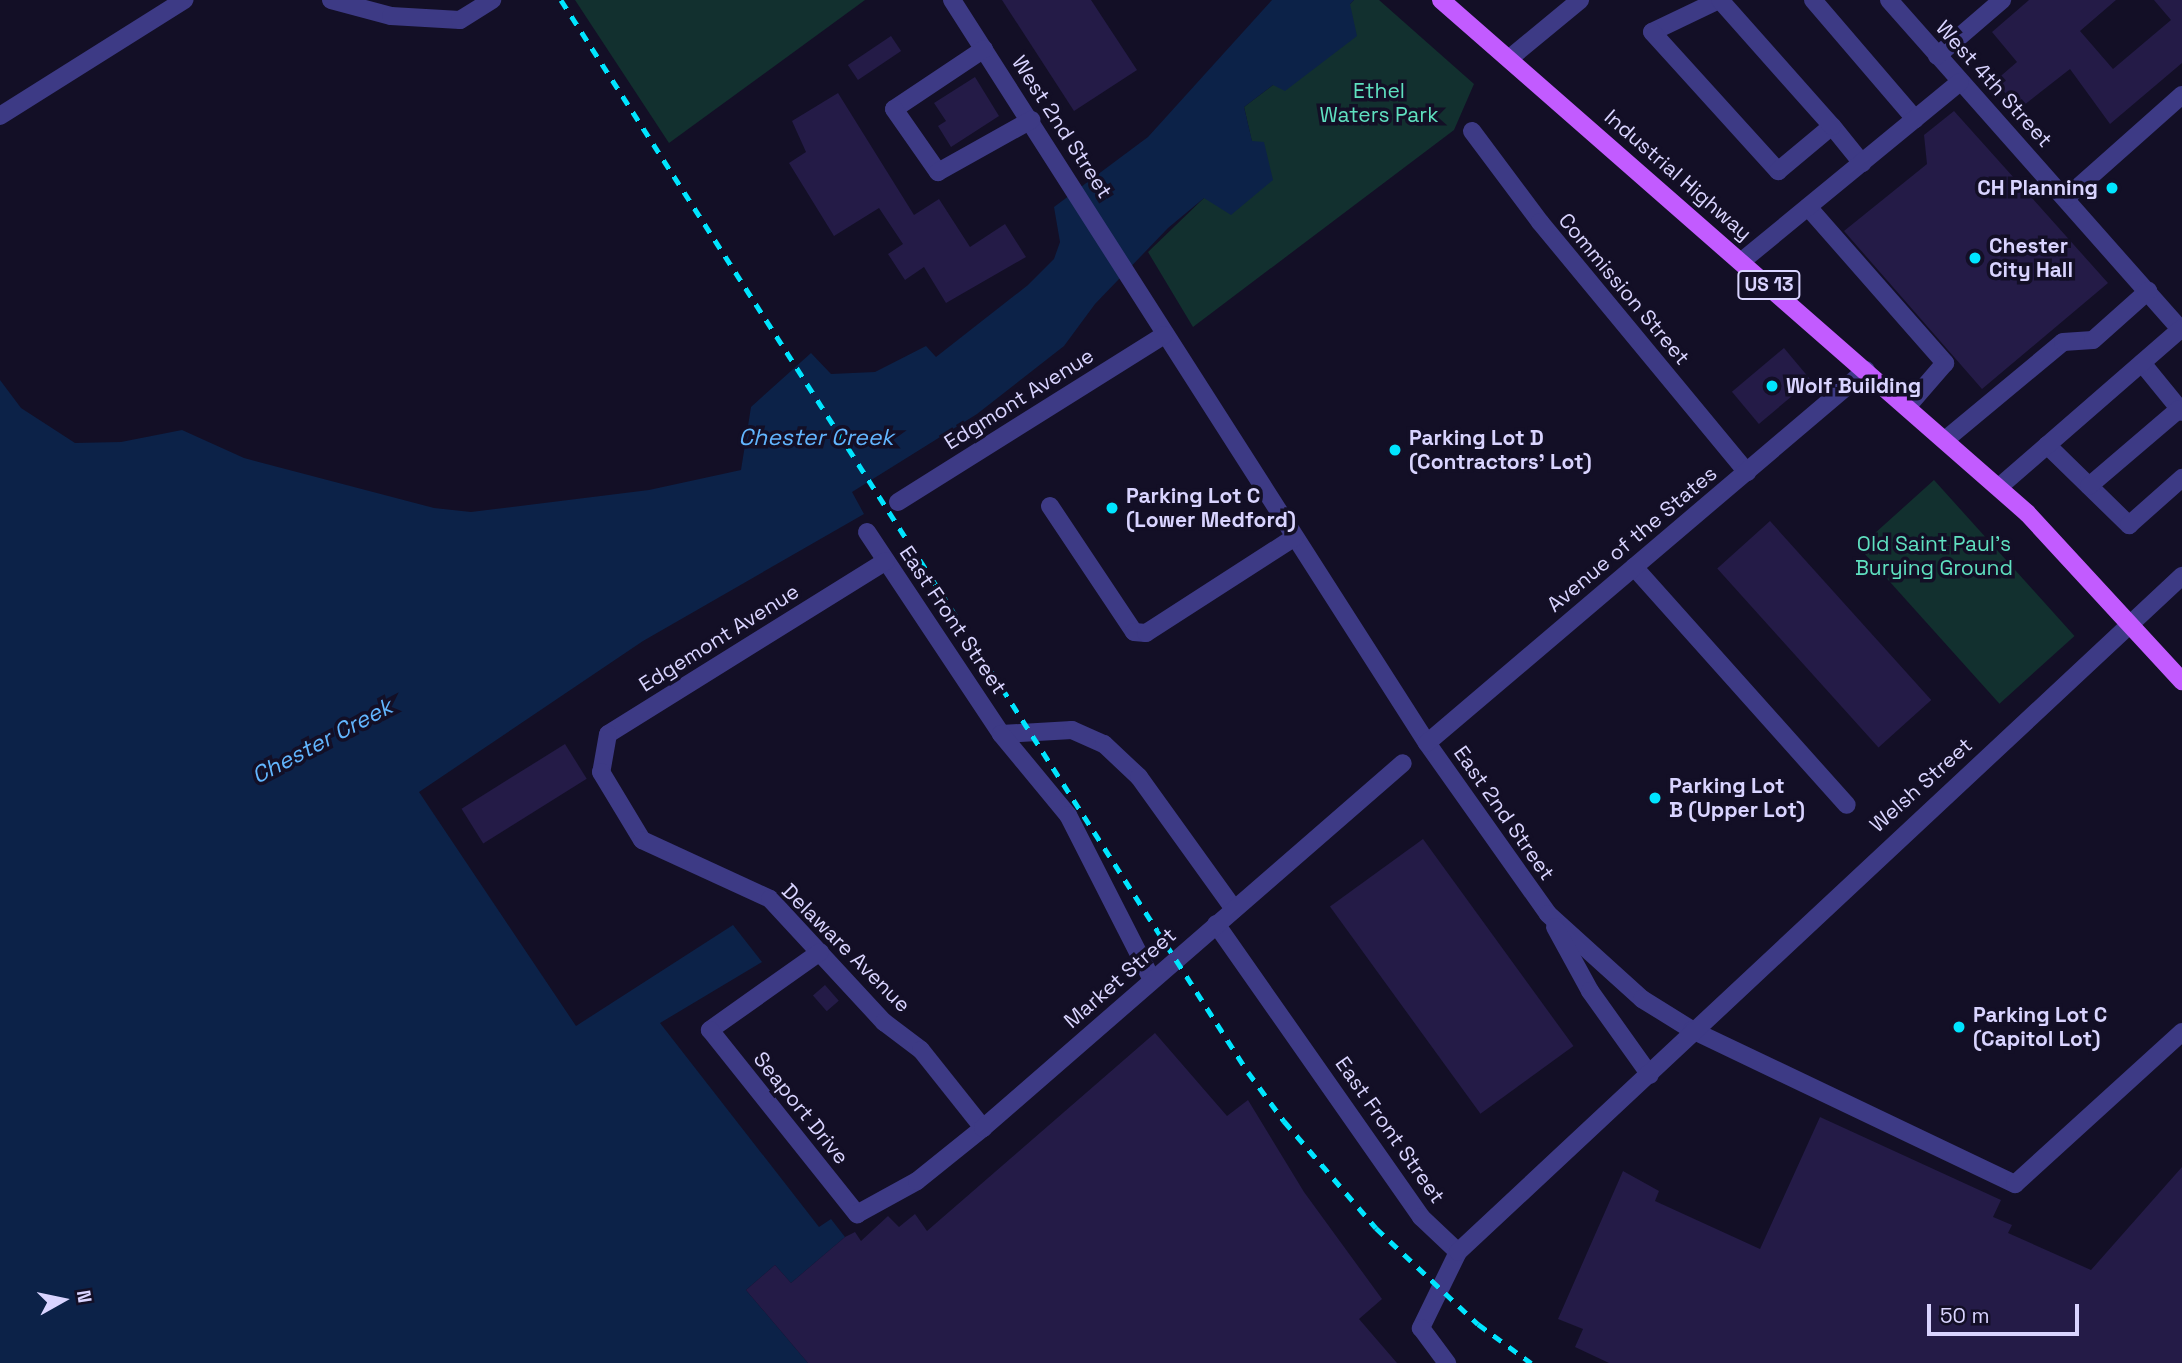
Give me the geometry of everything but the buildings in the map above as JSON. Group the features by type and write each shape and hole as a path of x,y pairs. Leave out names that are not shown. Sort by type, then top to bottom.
{"main road":[{"name":"Industrial Highway","path":"1441,0 1998,487 2129,621 2182,681"}],"street":[{"path":"0,116 184,0"},
{"path":"331,0 391,16 460,20 492,0"},
{"name":"West 2nd Street","path":"953,0 1131,280"},
{"path":"1510,58 1580,0"},
{"path":"1832,126 1778,171 1652,32 1719,0 1832,126 1862,163"},
{"path":"1813,0 1916,119"},
{"path":"1937,56 2001,0"},
{"name":"West 4th Street","path":"1893,1 1937,56 2182,329"},
{"path":"984,49 894,108 938,172 1031,120"},
{"path":"1742,261 1960,82"},
{"path":"2066,198 2182,95"},
{"name":"Commission Street","path":"1472,131 1540,222 1747,472"},
{"path":"1808,207 1945,363 1907,407"},
{"name":"East 2nd Street","path":"1131,280 1427,743 1548,914 1642,999 1692,1030 2015,1184 2182,1032"},
{"path":"1945,440 2063,342 2093,340 2148,291"},
{"path":"1998,487 2182,329"},
{"name":"Edgmont Avenue","path":"898,502 1164,335"},
{"path":"2089,486 2181,411 2142,363"},
{"name":"Avenue of the States","path":"1427,743 1867,370"},
{"path":"2047,445 2129,526 2182,478"},
{"path":"1050,506 1134,632 1146,633 1295,537"},
{"name":"East Front Street","path":"867,532 1001,734 1068,815 1152,981"},
{"name":"Edgemont Avenue","path":"601,772 608,734 886,561"},
{"path":"1634,567 1847,804"},
{"name":"Welsh Street","path":"1458,1252 1650,1075 1692,1030 2129,621 2182,576"},
{"path":"1001,734 1072,730 1104,744 1139,777 1234,909"},
{"name":"Market Street","path":"857,1214 917,1181 983,1128 1403,763"},
{"name":"Delaware Avenue","path":"601,772 642,840 770,900 884,1022 921,1050 983,1128"},
{"path":"1548,914 1590,991 1650,1075"},
{"name":"East Front Street","path":"1216,924 1421,1217 1458,1252"},
{"name":"Seaport Drive","path":"820,952 710,1030 857,1214"},
{"path":"1447,1363 1421,1328 1458,1252"}],"green space":[{"path":"575,0 865,0 669,143"},
{"name":"Ethel Waters Park","path":"1354,0 1379,0 1474,84 1454,130 1193,327 1148,252 1204,198 1252,142 1244,107 1273,85"},
{"name":"Old Saint Paul's Burying Ground","path":"1934,480 2075,636 1999,704 1859,548"}],"water":[{"name":"Chester Creek","path":"1272,0 1354,0 1350,4 1357,36 1285,91 1273,85 1244,107 1252,141 1264,142 1273,180 1231,215 1204,198 1168,228 1095,304 1064,346 977,414 852,492 864,514 643,641 419,792 576,1026 733,925 762,962 660,1023 819,1227 831,1219 845,1237 791,1283 775,1265 746,1290 808,1363 0,1363 0,380 21,408 75,443 121,442 182,430 244,458 434,508 471,512 649,490 741,470 751,407 811,353 831,374 875,372 926,346 936,357 1028,285 1054,259 1060,242 1054,207 1148,137"}],"railway":[{"path":"561,0 1248,1072 1284,1121 1376,1228 1478,1324 1531,1363"}],"place":[{"name":"CH Planning","path":"2112,188"},
{"name":"Chester City Hall","path":"1975,258"},
{"name":"Wolf Building","path":"1772,386"},
{"name":"Parking Lot D (Contractors' Lot)","path":"1395,450"},
{"name":"Parking Lot C (Lower Medford)","path":"1112,508"},
{"name":"Parking Lot B (Upper Lot)","path":"1655,798"},
{"name":"Parking Lot C (Capitol Lot)","path":"1959,1027"}]}
